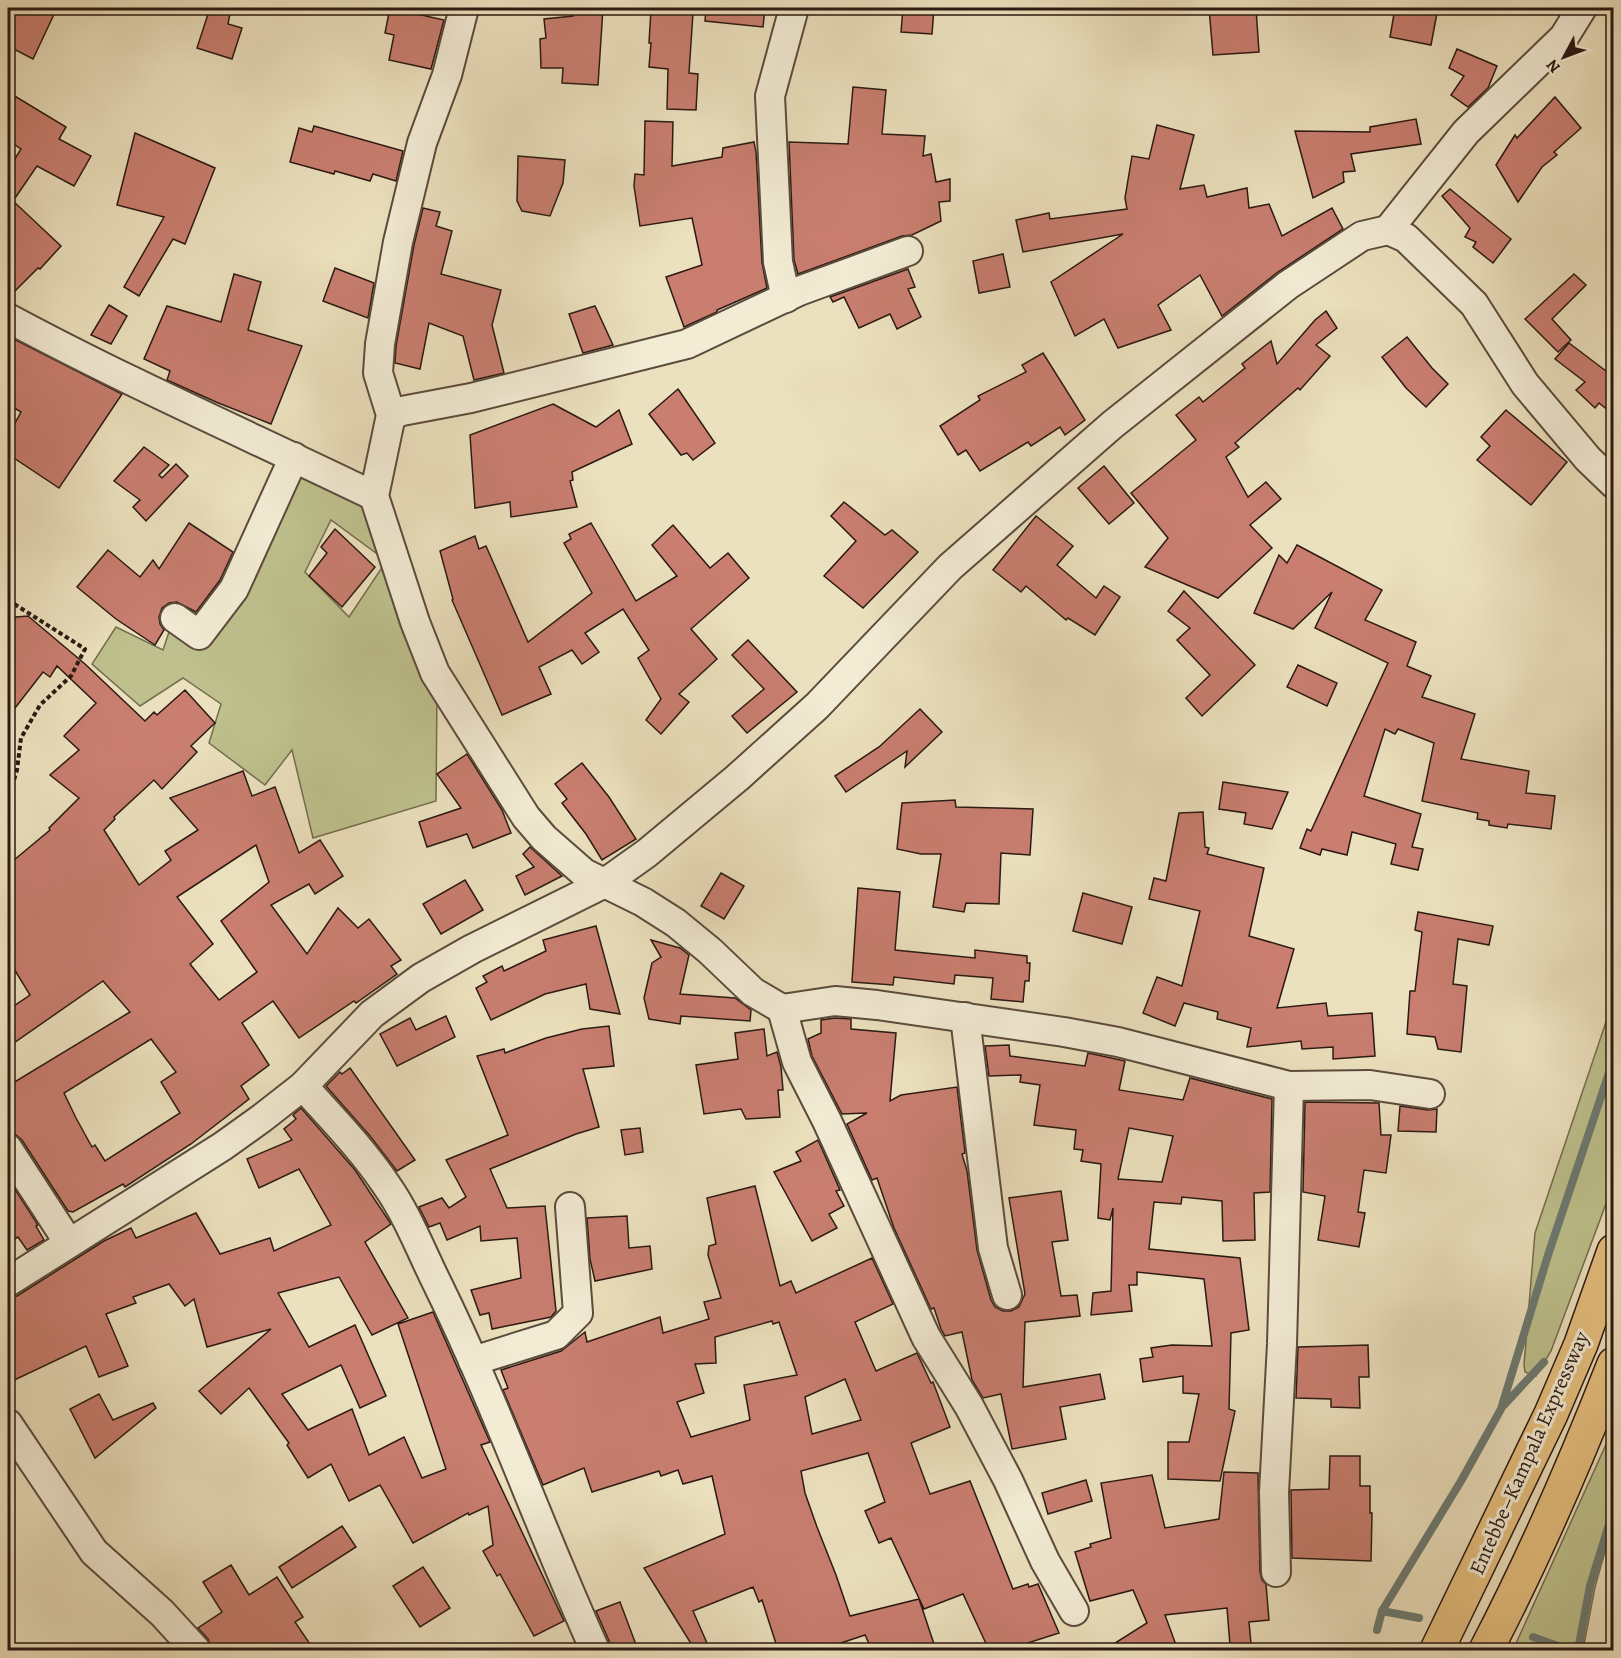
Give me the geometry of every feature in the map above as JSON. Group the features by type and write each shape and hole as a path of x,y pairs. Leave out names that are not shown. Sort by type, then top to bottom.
{"highway":[{"name":"Entebbe–Kampala Expressway","path":"1437,1650 1547,1423 1581,1344 1614,1251"},
{"name":"Entebbe–Kampala Expressway","path":"1486,1650 1508,1610 1614,1364"}],"street":[{"path":"464,8 447,75 422,143 398,242 382,332 378,372 391,415 374,496 415,622 435,673 526,817 544,838 584,873 643,902 676,923 710,951 753,992 782,1009 835,1001 878,1005 1118,1042 1289,1086 1370,1085 1430,1094"},
{"path":"786,298 778,262 770,96 794,8"},
{"path":"1388,230 1466,132 1563,37 1582,8"},
{"path":"8,1282 223,1146 303,1086 372,1014 421,978 605,882 647,853 818,706 951,567 1112,425 1288,285 1362,236 1388,230 1406,238 1474,304 1525,384 1588,459 1614,484"},
{"path":"391,415 471,398 687,344 786,298 908,251"},
{"path":"8,318 137,385 374,496"},
{"path":"175,618 199,635 234,589 294,458"},
{"path":"782,1009 797,1062 827,1121 926,1337 969,1406 1008,1480 1045,1561 1074,1611"},
{"path":"965,1017 993,1248 1007,1295"},
{"path":"303,1086 387,1186 402,1210 473,1361 595,1650"},
{"path":"1276,1572 1274,1492 1282,1344 1289,1086"},
{"path":"8,1149 69,1243"},
{"path":"473,1361 556,1335 578,1313 570,1207"},
{"path":"8,1424 94,1552 162,1613 196,1650"}],"path":[{"path":"8,600 85,649 71,676 40,705 21,738 17,770 10,793 13,817 8,824"}],"green space":[{"path":"300,467 371,504 380,556 331,520 305,572 349,617 385,563 437,692 436,801 313,838 292,750 265,785 209,743 221,704 183,678 140,706 92,664 116,627 163,650 171,626 204,641"},
{"path":"1613,1001 1613,1185 1551,1351 1536,1376 1525,1372 1524,1365 1535,1233"},
{"path":"1613,1429 1613,1523 1595,1587 1583,1650 1513,1650"}],"building":[{"path":"8,8 57,8 33,59 8,46"},
{"path":"210,8 231,8 228,24 242,28 232,59 197,48"},
{"path":"390,8 444,20 431,69 389,60 394,35 385,33"},
{"path":"572,8 603,8 598,85 562,83 563,68 541,68 540,39 546,38 544,19 573,16"},
{"path":"706,8 765,8 763,27 705,21"},
{"path":"903,8 934,8 932,34 901,32"},
{"path":"1209,8 1256,8 1259,52 1213,55"},
{"path":"1395,8 1411,8 1437,13 1431,45 1390,37"},
{"path":"651,9 693,13 689,73 698,74 696,110 667,109 668,69 649,67"},
{"path":"1457,49 1497,66 1488,88 1468,107 1451,95 1464,76 1449,68"},
{"path":"853,87 886,90 882,134 925,136 923,156 931,154 936,182 950,179 950,201 939,202 941,221 912,235 902,236 798,274 794,260 789,142 848,144"},
{"path":"8,92 66,127 59,139 91,156 74,186 37,166 13,201 61,246 8,298 8,170 21,149 8,140"},
{"path":"1555,97 1581,128 1554,152 1557,155 1542,167 1518,202 1496,165 1515,135 1517,138"},
{"path":"1416,119 1421,144 1351,154 1355,171 1343,172 1344,182 1313,198 1295,131 1370,132 1370,127"},
{"path":"645,121 673,122 672,166 722,157 723,148 754,142 756,152 762,263 767,288 684,327 666,277 702,265 692,218 640,226 634,186 635,174 644,175"},
{"path":"1157,125 1194,135 1180,189 1204,185 1207,197 1247,188 1249,208 1269,204 1282,236 1332,208 1343,229 1278,272 1222,316 1200,275 1158,305 1171,330 1118,348 1104,319 1075,336 1051,282 1123,234 1023,252 1016,220 1049,213 1050,219 1127,209 1125,198 1132,156 1149,159"},
{"path":"314,126 403,151 396,181 373,174 370,181 290,162 299,128 312,132"},
{"path":"135,133 215,168 185,244 173,239 139,296 124,287 164,217 117,205"},
{"path":"518,156 565,160 563,183 550,216 522,211 517,201"},
{"path":"1450,189 1511,239 1493,263 1473,247 1476,242 1465,237 1470,228 1442,196"},
{"path":"423,208 440,212 436,226 452,231 441,274 501,290 492,325 504,373 474,380 463,336 429,323 420,369 395,363 414,245"},
{"path":"1003,254 1010,287 979,293 973,261"},
{"path":"335,268 374,283 368,318 323,301"},
{"path":"908,269 915,287 908,289 921,317 897,329 890,314 859,328 844,297 833,302 830,297"},
{"path":"234,274 261,282 248,330 302,346 271,424 167,380 170,371 144,359 167,306 221,322"},
{"path":"1574,274 1586,285 1552,319 1571,340 1558,352 1525,319"},
{"path":"109,305 127,316 111,344 91,335"},
{"path":"595,306 613,345 583,353 569,314"},
{"path":"1326,311 1337,328 1316,345 1330,356 1300,390 1298,388 1235,443 1239,447 1226,457 1248,497 1266,482 1281,499 1250,525 1272,548 1218,598 1145,567 1168,538 1131,493 1196,440 1176,415 1199,397 1203,402 1245,368 1242,364 1271,341 1277,364 1315,320"},
{"path":"8,336 122,394 59,488 8,454 8,436 21,412 8,404"},
{"path":"1407,337 1448,384 1426,407 1406,388 1382,357"},
{"path":"1569,343 1614,377 1614,415 1599,403 1595,408 1576,390 1585,382 1555,359"},
{"path":"1043,353 1085,420 1065,435 1060,427 1031,446 1028,442 980,471 966,450 958,455 940,426 980,400 978,396 1026,372 1022,365"},
{"path":"678,389 715,443 693,460 687,453 681,455 649,414"},
{"path":"553,404 596,427 619,410 632,444 572,472 573,480 570,481 577,507 511,517 510,502 475,508 470,435"},
{"path":"1506,410 1567,462 1531,505 1477,460 1490,446 1481,437"},
{"path":"144,447 169,465 159,475 162,478 176,464 188,476 146,521 133,507 140,500 114,481"},
{"path":"1104,466 1134,503 1109,524 1078,488"},
{"path":"844,502 885,535 892,530 918,552 863,608 824,576 856,541 831,516"},
{"path":"1036,516 1073,546 1057,565 1096,598 1104,586 1120,597 1095,635 1068,618 1066,620 1026,586 1021,592 993,570"},
{"path":"189,523 233,552 220,580 196,612 177,602 169,603 162,608 159,617 164,630 155,645 116,619 77,587 108,550 140,577 153,560 159,569"},
{"path":"591,523 636,601 677,576 652,545 673,525 710,568 728,553 749,578 691,629 717,659 679,694 689,702 661,734 646,720 661,699 638,658 649,650 623,609 585,633 599,652 582,664 572,650 539,667 551,694 502,715 452,600 440,551 475,536 479,549 486,546 528,642 592,593 564,543 571,539 569,534"},
{"path":"335,529 375,567 342,607 309,576 327,553 321,547"},
{"path":"1297,545 1382,590 1365,620 1416,642 1407,666 1431,676 1422,697 1475,714 1461,759 1529,771 1526,793 1555,796 1551,829 1508,824 1507,828 1489,825 1489,821 1477,819 1478,813 1422,801 1434,743 1398,729 1395,734 1385,729 1364,796 1421,814 1412,847 1423,849 1418,870 1391,864 1396,844 1352,832 1347,855 1322,849 1320,855 1300,848 1307,829 1311,831 1388,663 1315,628 1332,592 1293,629 1254,613 1279,555 1287,563"},
{"path":"1184,591 1255,665 1202,716 1186,698 1210,675 1177,640 1190,628 1168,611"},
{"path":"28,616 85,664 145,721 154,712 157,715 185,690 215,723 191,746 197,752 162,789 154,780 114,817 115,819 104,830 139,885 171,860 165,851 198,830 170,798 243,771 252,796 275,787 299,853 320,840 343,876 315,894 309,884 271,905 307,954 338,908 358,928 369,919 401,960 391,966 397,974 356,1003 354,1001 299,1038 273,1001 242,1023 269,1065 241,1086 249,1099 191,1144 125,1187 123,1184 73,1212 68,1211 22,1140 8,1133 8,1086 130,1012 103,981 8,1047 8,1010 30,995 8,959 8,865 50,830 49,828 79,798 50,775 79,750 64,736 96,703 57,666 50,677 43,672 8,717 8,630 16,617","holes":["256,845 269,882 221,921 257,972 219,1000 190,964 213,944 177,897","151,1039 176,1072 161,1082 180,1113 105,1161 95,1145 92,1147 64,1093"]},
{"path":"748,640 797,692 747,733 732,716 764,689 732,655"},
{"path":"1298,665 1337,683 1327,706 1287,687"},
{"path":"920,709 942,732 905,767 907,751 846,792 835,776 879,747"},
{"path":"467,754 502,810 511,833 473,848 467,834 427,847 419,822 461,808 437,774"},
{"path":"582,763 609,797 636,839 602,860 586,834 562,803 567,799 555,784"},
{"path":"1223,782 1288,792 1272,829 1244,824 1246,813 1219,809"},
{"path":"955,800 956,807 1033,809 1030,855 1001,853 999,904 966,903 964,912 933,907 941,854 921,854 897,849 902,803"},
{"path":"1203,812 1205,847 1209,848 1207,854 1264,868 1249,936 1294,949 1277,1008 1326,1003 1328,1016 1372,1013 1375,1056 1333,1059 1333,1047 1302,1049 1301,1041 1247,1047 1251,1028 1217,1019 1218,1012 1184,1003 1175,1026 1143,1013 1157,977 1182,986 1200,911 1149,899 1154,878 1166,881 1179,813"},
{"path":"530,847 562,876 525,895 516,876 534,867 523,854"},
{"path":"721,873 744,886 724,919 701,906"},
{"path":"465,880 483,910 441,934 423,904"},
{"path":"858,888 900,892 895,950 975,958 975,950 1027,956 1027,963 1030,963 1029,981 1025,981 1023,1002 991,999 993,978 955,975 954,984 894,977 893,985 852,982"},
{"path":"1083,893 1132,907 1122,944 1073,931"},
{"path":"1418,912 1493,926 1489,945 1458,939 1453,984 1467,986 1461,1052 1438,1049 1435,1037 1407,1034 1410,991 1415,991 1422,932 1415,930"},
{"path":"596,926 620,1014 590,1009 586,984 545,994 491,1020 476,988 487,982 483,976 502,966 504,971 546,951 543,940"},
{"path":"651,940 680,948 689,955 680,994 735,998 751,1010 750,1021 681,1016 680,1024 649,1019 644,998 652,963 661,957"},
{"path":"446,1016 455,1037 397,1066 380,1034 410,1018 416,1030"},
{"path":"851,1019 851,1029 896,1033 890,1101 901,1095 957,1087 965,1153 962,1154 967,1171 977,1250 995,1307 1003,1311 1011,1311 1019,1307 1025,1294 1009,1198 1061,1191 1068,1240 1052,1242 1061,1296 1077,1295 1080,1316 1025,1322 1023,1387 1100,1374 1105,1399 1060,1407 1066,1439 1012,1449 1001,1394 983,1398 972,1380 962,1332 945,1336 941,1329 934,1308 931,1309 894,1228 877,1178 872,1180 847,1124 867,1113 842,1114 812,1056 808,1039 821,1033 821,1020"},
{"path":"609,1026 614,1066 583,1069 599,1127 490,1169 507,1208 545,1206 556,1311 551,1317 492,1329 489,1313 480,1315 471,1290 521,1278 517,1238 481,1241 480,1226 447,1240 440,1223 429,1227 419,1207 442,1198 449,1208 466,1197 446,1160 508,1135 477,1056 504,1049 505,1053 546,1038 582,1029"},
{"path":"764,1029 767,1056 777,1052 781,1067 783,1090 778,1090 780,1117 746,1119 741,1109 704,1114 696,1065 738,1059 735,1033"},
{"path":"1009,1045 1010,1056 1085,1066 1088,1053 1125,1061 1119,1090 1183,1100 1190,1078 1272,1099 1270,1192 1254,1193 1255,1240 1223,1241 1222,1201 1182,1197 1181,1204 1154,1202 1149,1249 1240,1258 1249,1330 1231,1333 1229,1409 1235,1411 1220,1481 1168,1479 1168,1442 1189,1442 1199,1394 1183,1393 1183,1376 1143,1382 1140,1359 1153,1357 1151,1348 1172,1345 1212,1346 1204,1279 1137,1272 1137,1285 1129,1285 1132,1311 1091,1315 1093,1293 1111,1291 1113,1208 1110,1220 1098,1218 1101,1164 1081,1161 1083,1150 1074,1149 1076,1130 1034,1125 1040,1085 1020,1082 1021,1075 989,1076 985,1046","holes":["1129,1128 1173,1136 1162,1182 1118,1179"]},
{"path":"350,1068 415,1160 397,1171 326,1086 340,1072 342,1074"},
{"path":"1305,1102 1379,1103 1381,1135 1391,1135 1386,1173 1364,1170 1358,1212 1365,1213 1359,1247 1318,1240 1325,1196 1303,1192"},
{"path":"1400,1106 1437,1109 1436,1132 1398,1131"},
{"path":"301,1108 355,1170 391,1224 365,1242 408,1318 372,1335 339,1277 278,1293 309,1347 355,1325 386,1396 360,1408 341,1365 282,1394 308,1430 352,1409 369,1455 404,1437 422,1478 446,1469 398,1324 433,1312 490,1442 481,1445 564,1621 534,1636 500,1574 497,1576 483,1551 493,1545 488,1506 469,1515 468,1513 413,1543 380,1485 349,1501 331,1464 308,1478 287,1445 289,1443 249,1388 221,1414 199,1391 271,1329 207,1347 194,1299 185,1306 169,1284 133,1297 136,1303 106,1314 128,1366 99,1377 86,1346 8,1383 8,1298 17,1296 104,1241 131,1228 136,1238 196,1213 220,1254 270,1238 274,1251 331,1225 299,1169 259,1188 247,1159 292,1140 284,1129 296,1119 293,1115"},
{"path":"640,1128 643,1152 625,1155 621,1130"},
{"path":"818,1140 840,1190 836,1191 844,1206 829,1214 837,1228 812,1241 774,1172 801,1161 796,1152"},
{"path":"11,1183 38,1225 36,1226 44,1240 27,1250 18,1237 8,1243 8,1185"},
{"path":"755,1186 780,1286 791,1281 796,1293 872,1258 893,1304 855,1322 876,1371 917,1353 931,1383 933,1382 950,1427 911,1443 930,1494 970,1481 1013,1589 1028,1584 1029,1587 1038,1584 1059,1633 1015,1647 1016,1650 989,1650 963,1594 924,1609 891,1538 879,1543 865,1511 885,1502 868,1453 801,1471 805,1493 850,1616 919,1599 936,1650 872,1650 865,1635 820,1650 778,1650 762,1600 759,1602 753,1587 693,1611 710,1650 695,1650 644,1568 725,1534 712,1476 683,1484 678,1470 661,1476 659,1471 592,1492 584,1468 543,1485 503,1390 508,1388 501,1370 561,1351 585,1332 587,1342 660,1317 663,1333 709,1319 704,1302 721,1298 708,1255 709,1246 716,1244 707,1198","holes":["772,1321 773,1324 779,1322 797,1375 744,1385 750,1420 691,1437 677,1402 704,1393 695,1364 716,1363 715,1337","845,1379 861,1420 812,1434 805,1397"]},
{"path":"627,1216 629,1248 650,1246 652,1269 595,1281 590,1259 587,1218"},
{"path":"1368,1345 1369,1377 1359,1377 1360,1408 1331,1407 1331,1399 1296,1398 1298,1347"},
{"path":"99,1394 113,1420 153,1403 156,1408 95,1458 70,1409"},
{"path":"1330,1456 1360,1456 1360,1486 1370,1486 1371,1561 1292,1558 1291,1490 1329,1489"},
{"path":"1224,1472 1258,1473 1260,1572 1266,1584 1269,1620 1249,1622 1251,1644 1230,1645 1227,1608 1165,1615 1176,1645 1162,1650 1104,1650 1147,1623 1133,1590 1090,1601 1075,1552 1091,1547 1090,1544 1111,1538 1101,1483 1152,1475 1165,1528 1219,1519"},
{"path":"1086,1480 1092,1501 1048,1514 1042,1493"},
{"path":"342,1526 356,1547 292,1588 279,1567"},
{"path":"231,1565 249,1595 277,1577 303,1617 295,1622 314,1650 212,1650 208,1639 198,1628 222,1612 203,1582"},
{"path":"423,1567 450,1608 420,1627 393,1586"},
{"path":"620,1602 638,1650 611,1650 596,1611"}],"waterway":[{"path":"1377,1630 1382,1611 1461,1481 1501,1409 1549,1252 1614,1058"},
{"path":"1504,1405 1544,1362"},
{"path":"1578,1650 1590,1586 1614,1508"},
{"path":"1382,1611 1419,1618"},
{"path":"1533,1637 1569,1650"}]}
